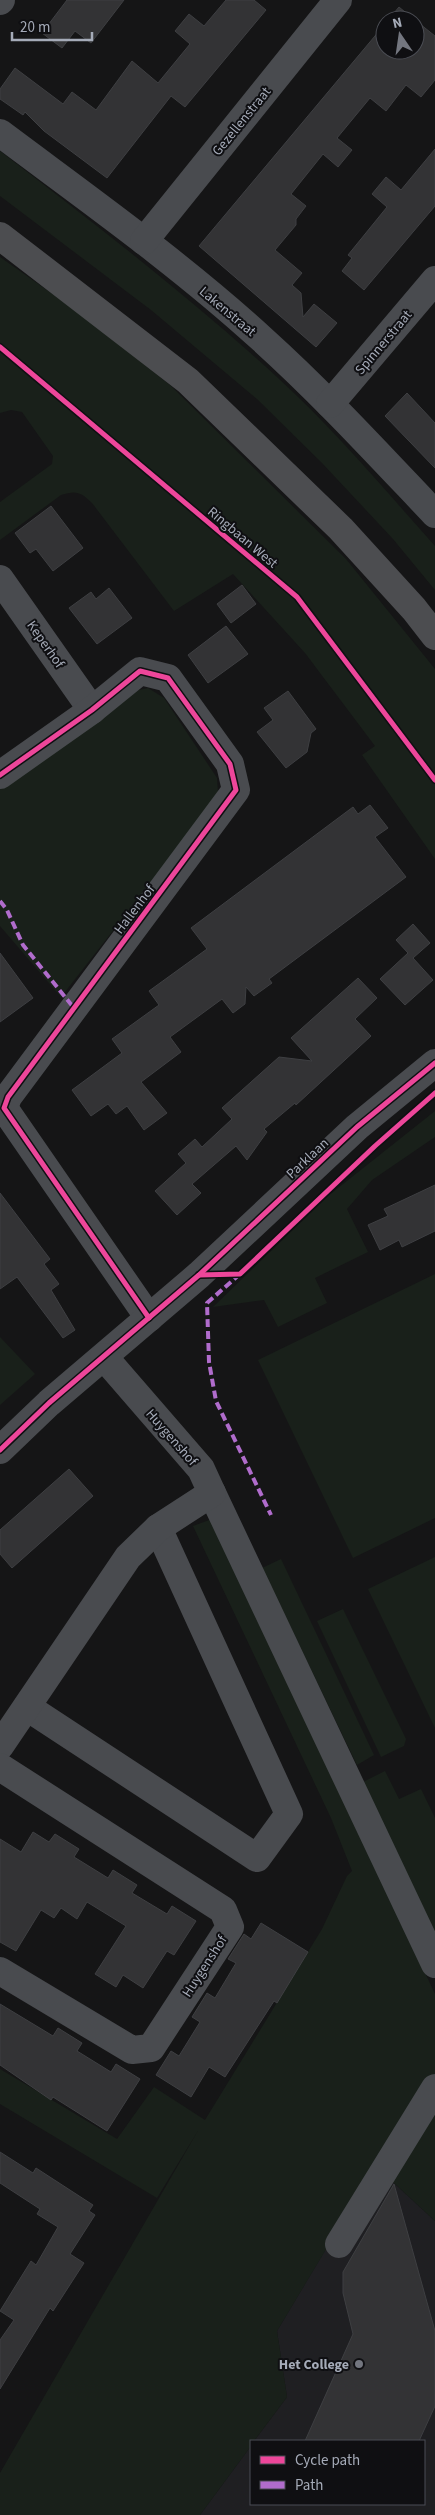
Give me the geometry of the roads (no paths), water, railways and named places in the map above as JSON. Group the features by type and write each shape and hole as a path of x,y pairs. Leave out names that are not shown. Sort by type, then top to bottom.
{"main road":[{"path":"0,236 188,381 341,529 414,609 435,636"}],"street":[{"name":"Gezellenstraat","path":"144,242 338,0"},
{"name":"Lakenstraat","path":"0,132 144,242 261,338 330,404 435,514"},
{"name":"Spinnerstraat","path":"330,404 435,280"},
{"name":"Keperhof","path":"0,579 92,710"},
{"name":"Hallenhof","path":"0,775 92,710 140,671 168,678 230,764 236,790 8,1096 2,1108 149,1318"},
{"name":"Parklaan","path":"0,1450 49,1403 199,1275 357,1127 435,1063"},
{"name":"Huygenshof","path":"104,1357 201,1469 248,1574 435,1964"},
{"path":"0,1746 128,1557 158,1528 212,1493"},
{"path":"27,1707 258,1858 289,1814 158,1528"},
{"name":"Huygenshof","path":"0,1767 223,1910 230,1927 150,2048 132,2050 0,1971"},
{"path":"339,2244 435,2088"}],"place":[{"name":"Het College","path":"359,2364"}]}
